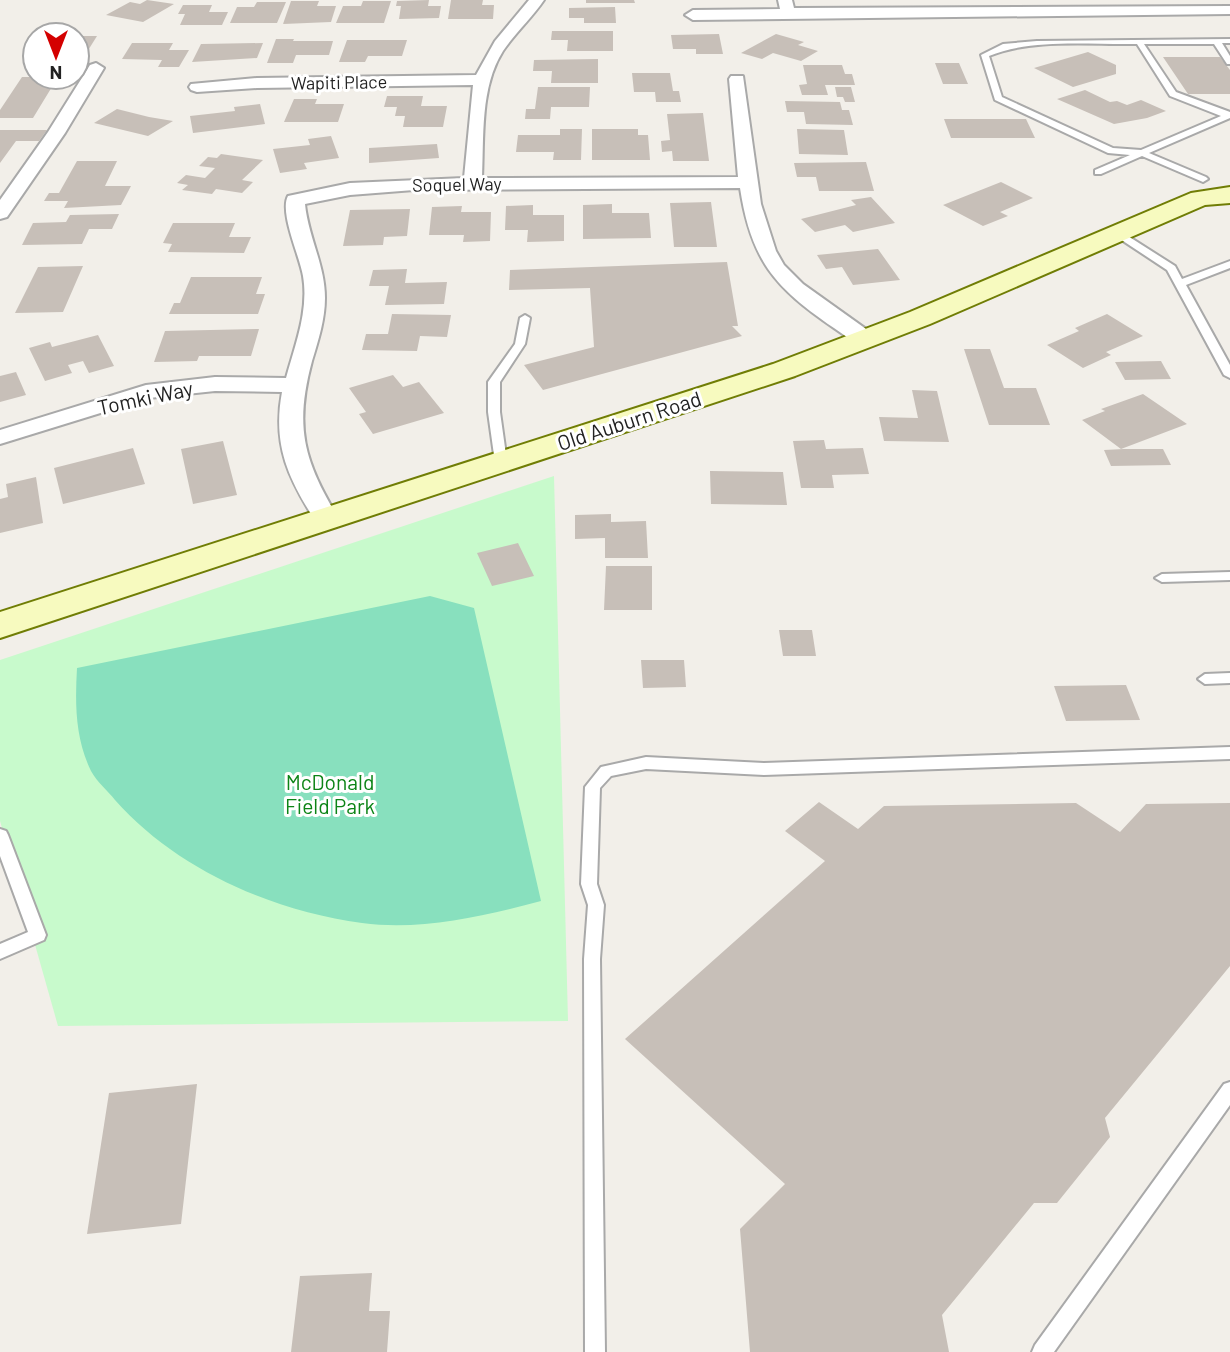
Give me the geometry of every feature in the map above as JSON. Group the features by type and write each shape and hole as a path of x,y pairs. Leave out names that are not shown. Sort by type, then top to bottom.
{"main road":[{"name":"Old Auburn Road","path":"0,625 784,370 920,318 1117,233 1208,183 1230,195"}],"street":[{"path":"473,183 483,80 488,63 500,43 537,0"},
{"path":"693,15 787,7 1230,10"},
{"path":"0,213 57,133 96,68"},
{"path":"737,79 749,182 763,247 776,268 800,293 865,339"},
{"name":"Wapiti Place","path":"197,88 257,83 483,80"},
{"name":"Soquel Way","path":"327,519 304,483 291,450 288,421 315,299 312,267 296,220 295,200 379,186 749,182"},
{"name":"Tomki Way","path":"0,437 146,393 215,384 294,385"}],"lane":[{"path":"1216,41 1230,62"},
{"path":"1208,183 1141,153 1111,151 998,97 985,55 1006,46 1037,43 1230,41"},
{"path":"1139,42 1173,93 1229,116"},
{"path":"1098,172 1229,116"},
{"path":"1117,233 1171,268 1230,375"},
{"path":"1180,284 1230,264"},
{"path":"501,462 494,412 494,382 520,344 525,318"},
{"path":"1163,578 1230,576"},
{"path":"1205,679 1230,678"},
{"path":"595,1352 592,959 596,905 589,884 593,787 606,771 646,763 764,769 838,768 1230,752"},
{"path":"0,835 38,935 0,952"},
{"path":"1042,1352 1230,1090"}],"green space":[{"name":"McDonald Field Park","path":"554,476 568,1021 58,1026 0,821 0,660"},
{"path":"430,596 474,608 541,901 475,917 407,925 362,923 294,908 228,883 167,847 139,825 91,771 77,721 77,668"}],"building":[{"path":"147,0 174,4 143,22 106,15 130,2 140,4"},
{"path":"429,0 428,6 441,6 439,18 399,19 401,6 396,6 397,1"},
{"path":"451,0 483,0 482,5 494,5 493,19 448,19"},
{"path":"586,0 634,0 635,3 586,3"},
{"path":"291,1 319,1 317,6 336,6 331,22 283,24"},
{"path":"363,1 391,1 384,23 336,23 343,6 361,6"},
{"path":"257,2 286,2 277,23 230,23 237,7 254,7"},
{"path":"183,5 212,5 209,12 228,12 222,25 180,25 185,14 178,14"},
{"path":"615,7 616,23 584,23 584,18 569,18 569,8"},
{"path":"552,31 613,31 613,51 567,51 568,40 551,40"},
{"path":"719,34 723,54 696,54 696,49 673,49 671,35"},
{"path":"776,34 804,42 798,45 818,51 801,61 773,53 762,59 741,53"},
{"path":"276,39 333,41 329,55 296,55 293,63 267,63"},
{"path":"347,40 407,40 402,56 368,56 365,62 339,62"},
{"path":"132,43 173,43 169,50 189,50 179,67 158,67 162,60 122,59"},
{"path":"263,43 257,58 192,62 201,44"},
{"path":"1088,52 1116,65 1116,74 1073,87 1034,68"},
{"path":"1163,57 1220,57 1230,70 1230,94 1188,94"},
{"path":"598,59 598,83 551,83 552,71 533,71 534,60"},
{"path":"935,63 959,63 968,84 943,84"},
{"path":"803,65 842,65 845,74 852,74 855,85 825,85 828,95 802,95 799,85 807,84"},
{"path":"632,73 670,73 673,91 679,91 681,102 656,102 655,92 634,92"},
{"path":"21,78 21,91 49,91 33,118 0,118 0,110"},
{"path":"538,87 590,87 589,107 551,107 550,119 525,119 526,109 535,109"},
{"path":"835,87 851,87 855,102 845,102 843,97 837,97"},
{"path":"1085,90 1110,102 1117,101 1127,105 1141,100 1166,111 1147,118 1114,124 1057,99"},
{"path":"387,96 423,96 421,106 447,106 443,127 403,127 405,116 395,116 397,107 384,107"},
{"path":"294,99 317,99 315,104 344,104 338,122 284,122"},
{"path":"785,101 840,102 842,110 849,110 853,125 806,124 804,112 787,112"},
{"path":"260,104 265,124 193,133 190,116 235,111 234,107"},
{"path":"117,109 173,121 148,136 94,123"},
{"path":"703,113 709,161 673,161 672,151 662,152 661,141 670,140 667,114"},
{"path":"944,119 1026,119 1035,138 951,138"},
{"path":"560,129 582,129 581,160 553,160 554,152 516,152 518,135 560,135"},
{"path":"592,129 638,129 638,135 648,135 650,160 592,160"},
{"path":"797,129 844,130 848,155 799,154"},
{"path":"0,130 47,130 39,141 16,141 0,163"},
{"path":"331,136 339,158 304,163 307,169 280,173 273,149 310,145 308,139"},
{"path":"437,144 439,158 369,163 369,148"},
{"path":"221,154 263,160 242,180 253,182 242,193 216,189 212,194 182,190 188,185 177,183 186,175 205,178 215,168 199,166 208,157 217,158"},
{"path":"77,161 117,161 105,186 131,186 121,205 64,208 68,201 44,201 49,193 59,193"},
{"path":"866,162 874,191 819,191 816,177 797,177 794,163"},
{"path":"1001,182 1033,198 1000,212 1008,216 983,226 943,205"},
{"path":"871,197 895,223 853,232 845,225 815,232 801,219 856,205 851,200"},
{"path":"711,202 717,247 674,247 670,203"},
{"path":"612,204 612,213 649,213 651,238 583,239 583,205"},
{"path":"533,205 533,215 564,215 564,241 527,242 528,230 505,230 506,206"},
{"path":"462,206 461,212 491,212 490,241 463,242 464,235 429,235 432,207"},
{"path":"410,209 407,236 384,237 383,245 343,246 350,210"},
{"path":"119,214 112,229 89,229 82,244 22,245 33,223 66,222 70,215"},
{"path":"173,223 235,223 229,237 251,237 244,253 168,252 172,244 163,243"},
{"path":"878,249 900,280 853,285 842,267 826,269 817,255"},
{"path":"727,262 738,326 732,326 742,336 543,390 524,365 594,347 590,288 509,290 510,270"},
{"path":"83,266 63,312 15,313 38,267"},
{"path":"407,269 405,283 447,282 444,304 385,305 389,286 369,286 373,270"},
{"path":"191,277 262,277 256,294 265,294 258,314 169,314 174,303 180,303"},
{"path":"392,314 451,315 447,337 420,336 417,351 362,350 366,334 388,334"},
{"path":"1107,314 1143,336 1106,352 1111,355 1083,368 1047,345 1079,331 1075,328"},
{"path":"259,329 251,356 199,356 197,361 154,362 165,331"},
{"path":"98,335 114,366 89,373 83,361 68,365 72,373 45,381 29,348 50,342 52,347"},
{"path":"964,349 990,349 1004,388 1036,388 1050,425 989,425"},
{"path":"1161,361 1171,379 1125,380 1115,362"},
{"path":"16,372 26,395 0,402 0,376"},
{"path":"393,375 403,387 419,382 444,413 373,434 359,414 366,412 349,388"},
{"path":"912,390 937,391 949,442 884,441 879,417 918,418"},
{"path":"1143,394 1187,424 1121,449 1082,420 1105,411 1101,409"},
{"path":"824,440 826,449 863,448 869,474 832,475 834,488 801,488 793,441"},
{"path":"223,441 237,495 193,504 181,449"},
{"path":"133,448 145,484 63,504 54,468"},
{"path":"1163,449 1171,465 1111,466 1104,450"},
{"path":"710,471 783,472 787,505 711,504"},
{"path":"36,477 43,523 0,533 0,499 8,497 6,484"},
{"path":"611,514 611,522 646,521 648,558 605,558 605,538 575,539 575,515"},
{"path":"518,543 534,576 492,586 477,553"},
{"path":"606,566 652,566 652,610 604,610"},
{"path":"779,630 812,630 816,656 783,656"},
{"path":"641,660 684,660 686,687 643,688"},
{"path":"1126,685 1140,720 1066,721 1054,686"},
{"path":"819,802 858,829 884,806 1076,803 1120,832 1146,804 1230,803 1230,966 1105,1118 1110,1137 1057,1203 1034,1203 942,1315 949,1352 750,1352 740,1229 785,1184 625,1039 825,861 785,831"},
{"path":"197,1084 181,1224 87,1234 109,1093"},
{"path":"372,1273 369,1311 390,1311 387,1352 291,1352 300,1276"}]}
